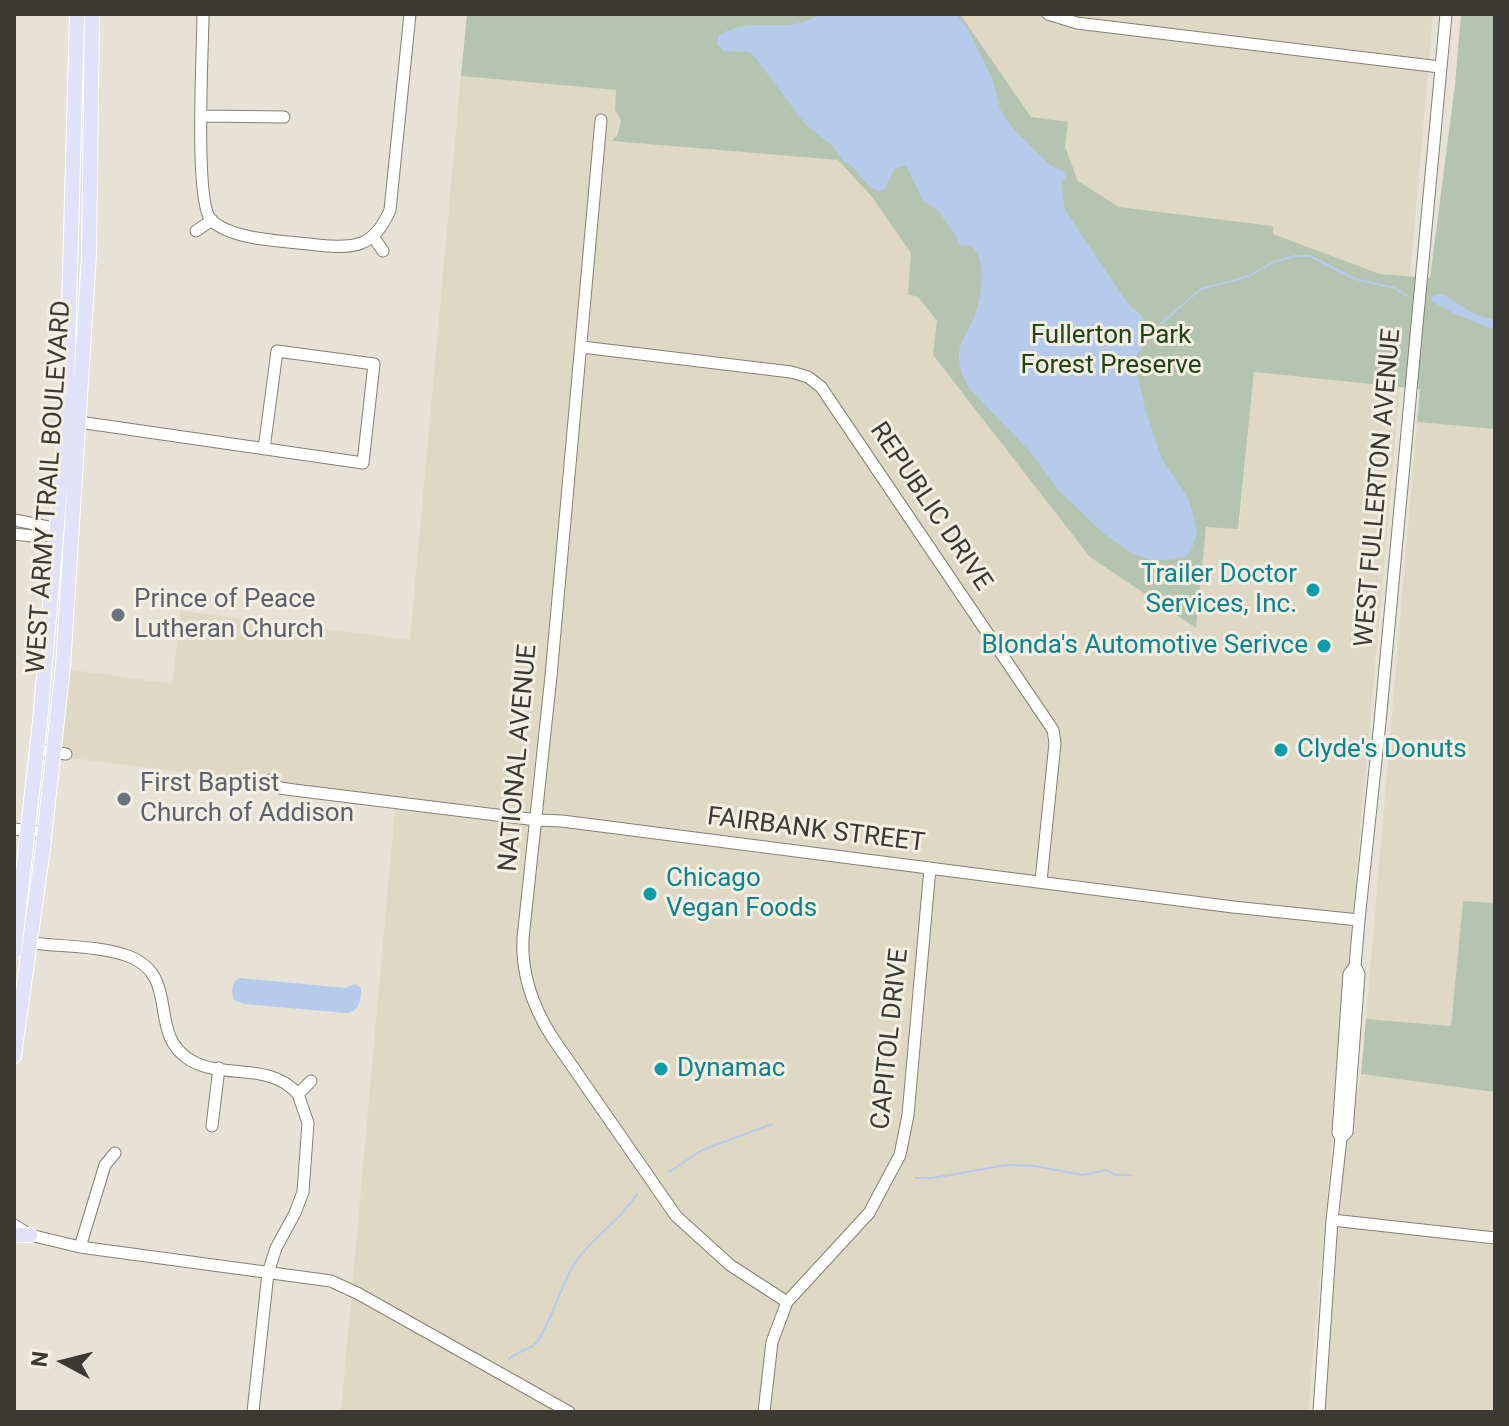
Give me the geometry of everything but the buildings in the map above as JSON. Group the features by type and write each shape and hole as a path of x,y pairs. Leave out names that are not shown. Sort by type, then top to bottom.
{"main road":[{"name":"WEST ARMY TRAIL BOULEVARD","path":"72,421 77,14"},
{"name":"WEST ARMY TRAIL BOULEVARD","path":"14,1053 31,943 29,831 60,753 65,530 72,421 89,255 92,14"},
{"path":"72,254 89,255"},
{"name":"WEST ARMY TRAIL BOULEVARD","path":"15,946 47,647 65,530"},
{"path":"47,647 64,649"},
{"path":"44,682 61,683"},
{"path":"14,1235 30,1235"}],"street":[{"path":"203,14 202,181 207,213 224,229 242,235 333,247 366,243 374,238 382,229 390,210 410,14"},
{"path":"1048,14 1077,23 1440,67"},
{"name":"WEST FULLERTON AVENUE","path":"1319,1412 1332,1220 1341,1138 1338,1133 1349,974 1355,966 1380,722 1446,14"},
{"path":"202,116 284,117"},
{"name":"NATIONAL AVENUE","path":"601,120 523,948 527,980 538,1015 676,1216 721,1257 787,1302"},
{"path":"196,231 212,220"},
{"path":"374,238 383,251"},
{"name":"REPUBLIC DRIVE","path":"582,347 791,372 808,377 821,387 1053,730 1055,743 1041,881"},
{"path":"72,421 264,449 363,463 374,364 277,351 264,449"},
{"path":"14,520 65,530"},
{"path":"14,534 42,537 65,530"},
{"path":"38,750 60,753"},
{"name":"FAIRBANK STREET","path":"270,780 280,788 294,790 1359,920"},
{"name":"CAPITOL DRIVE","path":"764,1412 772,1342 787,1302 863,1221 900,1155 908,1115 930,868"},
{"path":"15,946 31,943 117,953 139,962 158,982 164,1002 166,1027 177,1049 198,1064 269,1075 290,1085 298,1094 308,1123 303,1192 263,1272 253,1412"},
{"path":"212,1126 219,1068"},
{"path":"298,1094 311,1081"},
{"path":"80,1247 105,1165 115,1153"},
{"path":"1332,1220 1495,1238"},
{"path":"14,1225 30,1235 80,1247 331,1281 569,1412"}],"shaded area":[{"path":"960,14 1433,14 1410,277 1380,274 1273,234 1273,226 1119,207 1078,181 1065,147 1031,117"},
{"path":"461,76 616,90 615,110 621,121 613,141 838,160 872,197 911,253 909,293 918,297 1196,627 1206,526 1239,529 1254,372 1400,387 1308,1412 341,1412 396,799 56,756 65,669 172,684 181,611 410,640"},
{"path":"1417,422 1495,429 1495,903 1463,901 1451,1026 1366,1019"},
{"path":"1361,1074 1476,1087 1495,1092 1495,1412 1323,1412 1346,1143"}],"green space":[{"name":"Fullerton Park Forest Preserve","path":"467,14 960,14 1031,117 1068,122 1065,147 1078,181 1119,207 1273,226 1273,234 1380,274 1430,278 1461,14 1495,14 1495,429 1417,422 1420,389 1254,372 1238,529 1206,527 1196,628 1090,557 933,355 937,321 918,297 908,294 911,253 872,197 838,160 612,141 621,121 615,110 616,90 461,76"},
{"path":"1463,901 1495,903 1495,1092 1361,1074 1366,1019 1451,1026"}],"water":[{"path":"821,14 956,14 966,26 993,80 1000,109 1013,129 1050,165 1064,172 1066,177 1061,182 1065,210 1128,304 1141,315 1150,333 1135,364 1146,412 1162,459 1188,498 1194,518 1197,533 1191,551 1185,557 1154,561 1133,554 1103,533 1057,489 1033,455 969,388 961,371 959,352 979,300 982,280 980,261 971,245 960,246 937,209 923,201 906,165 894,169 885,189 879,191 871,188 850,164 843,161 832,145 805,124 755,57 749,52 723,51 717,44 719,35 731,29 794,24"},
{"path":"1443,294 1474,314 1495,320 1495,330 1431,301 1432,296"},
{"path":"240,978 345,988 355,984 361,988 360,1001 355,1010 347,1013 244,1004 234,1000 232,994 233,984"}],"waterway":[{"path":"1150,333 1201,289 1249,276 1274,262 1295,256 1310,256 1355,279 1395,288 1407,296"},
{"path":"669,1172 702,1150 772,1124"},
{"path":"915,1178 1007,1165 1035,1166 1083,1175 1106,1170 1116,1175 1131,1175"},
{"path":"509,1359 535,1344 577,1260 637,1194"}],"place":[{"name":"Trailer Doctor Services, Inc.","path":"1313,590"},
{"name":"Prince of Peace Lutheran Church","path":"118,615"},
{"name":"Blonda's Automotive Serivce","path":"1324,646"},
{"name":"Clyde's Donuts","path":"1281,750"},
{"name":"First Baptist Church of Addison","path":"124,799"},
{"name":"Chicago Vegan Foods","path":"650,894"},
{"name":"Dynamac","path":"661,1069"}]}
